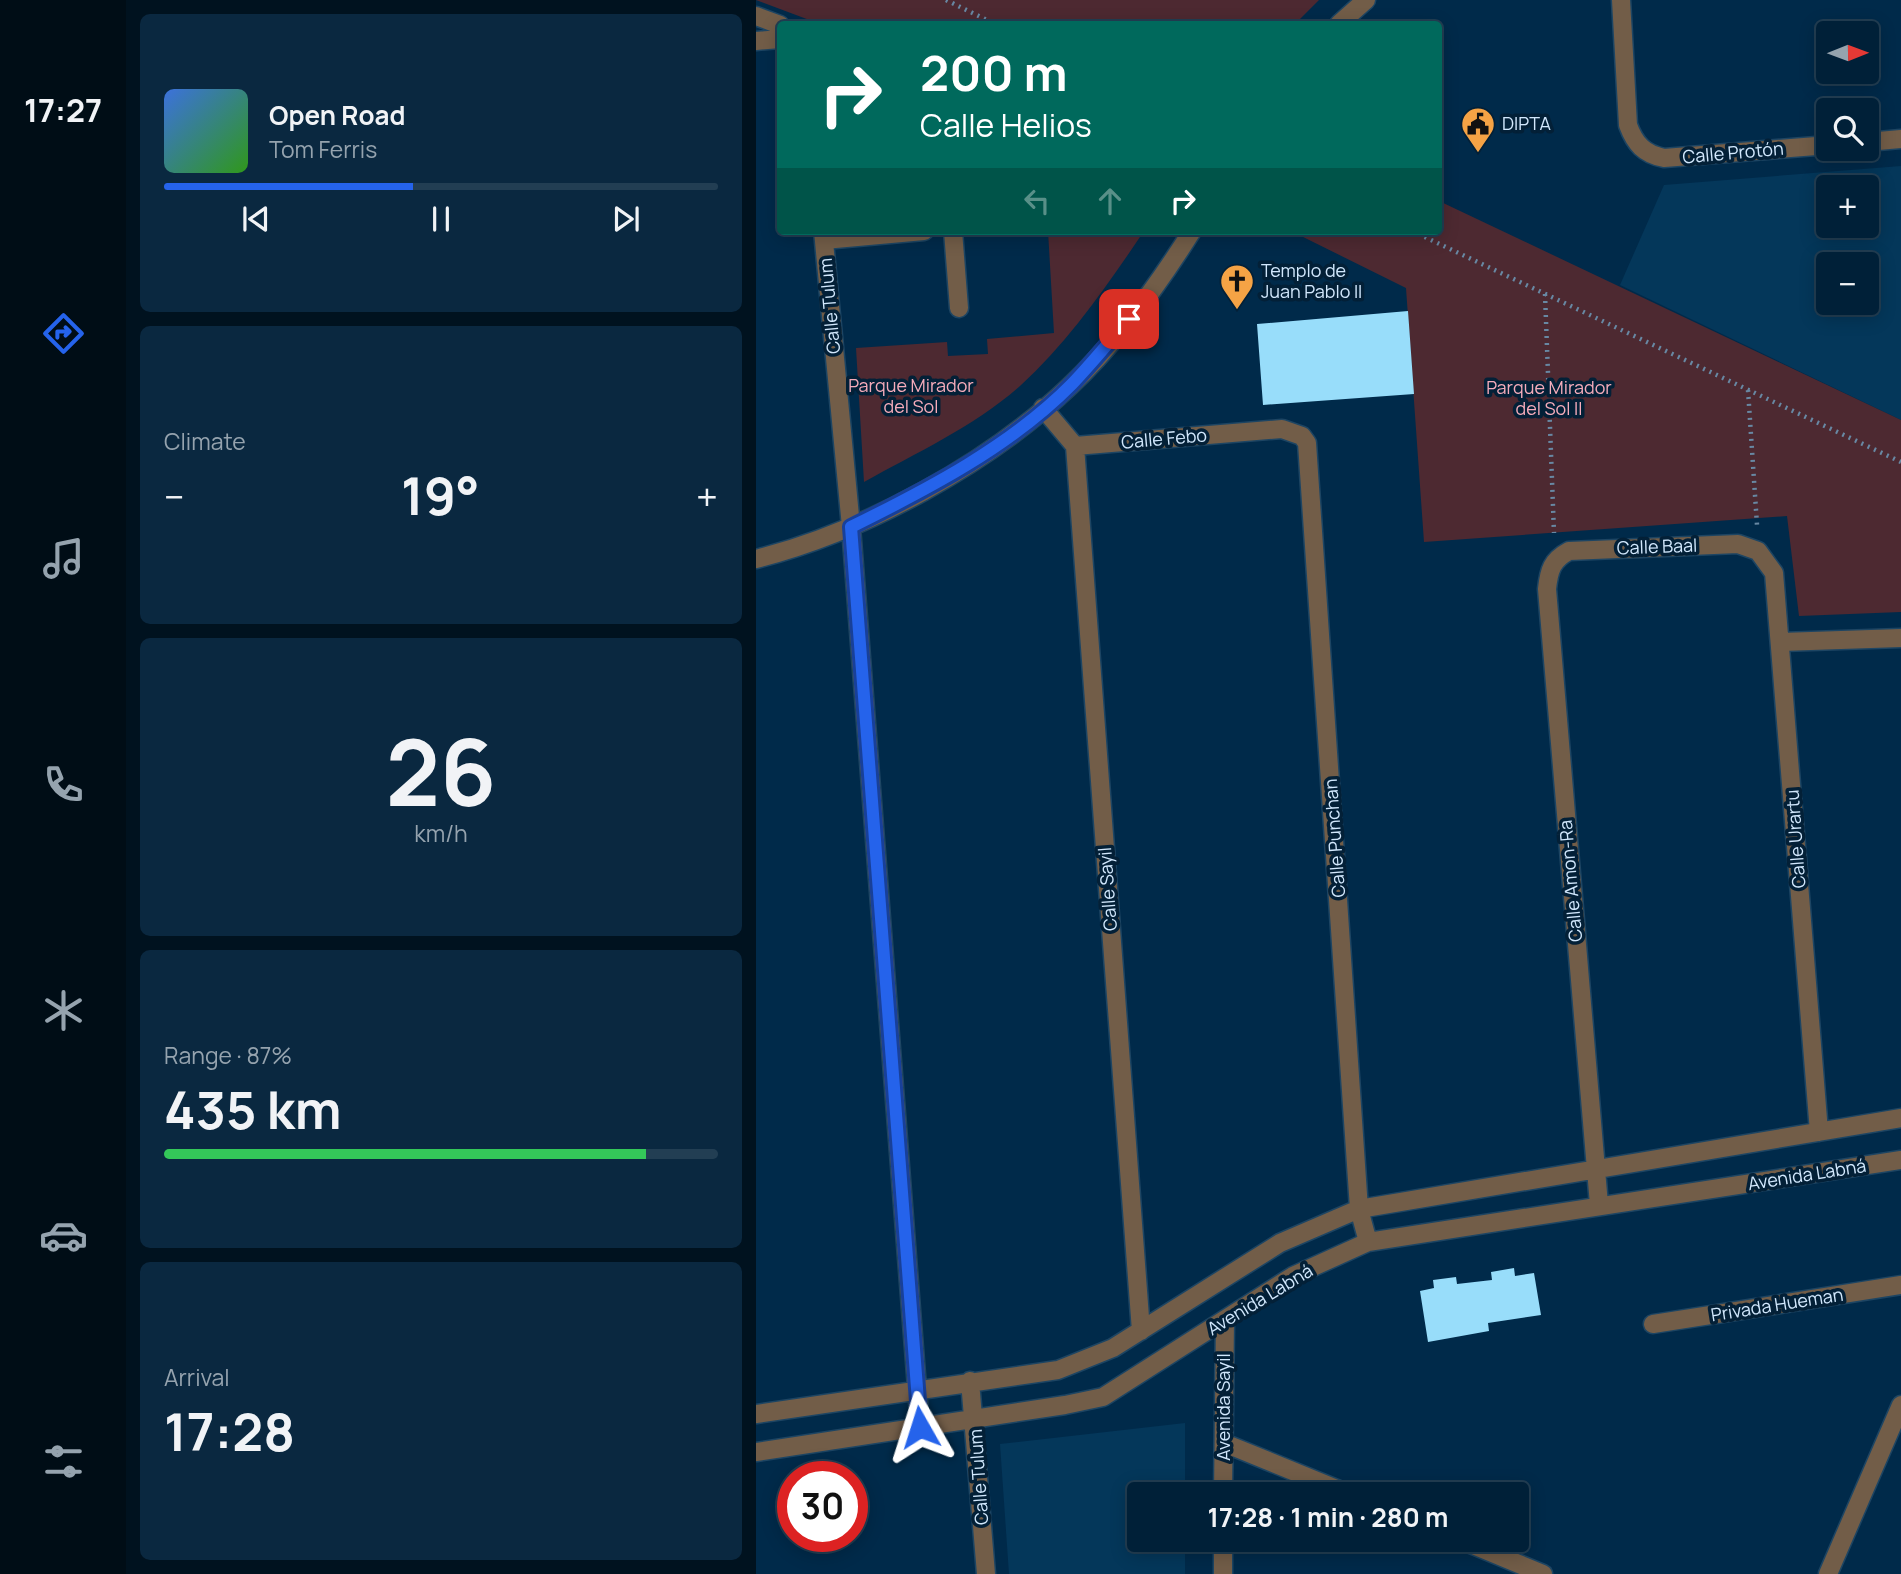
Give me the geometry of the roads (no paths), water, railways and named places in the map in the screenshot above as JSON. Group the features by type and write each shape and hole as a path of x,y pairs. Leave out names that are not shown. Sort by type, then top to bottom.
{"street":[{"path":"1342,21 1366,0"},
{"name":"Calle Protón","path":"1621,0 1628,125 1640,148 1650,156 1664,158 1816,146"},
{"path":"756,16 777,23"},
{"path":"756,41 777,39"},
{"path":"1879,141 1901,139"},
{"path":"824,236 844,235"},
{"path":"953,235 959,308"},
{"path":"756,559 851,527 917,494 1013,433 1070,385 1129,319 1189,235"},
{"name":"Calle Tulum","path":"824,236 851,527 920,1427"},
{"path":"1043,408 1075,446"},
{"name":"Calle Febo","path":"1075,446 1282,429 1301,436"},
{"name":"Calle Punchan","path":"1301,436 1309,452 1359,1209 1368,1242"},
{"name":"Calle Sayil","path":"1075,446 1141,1331"},
{"name":"Calle Baal","path":"1555,559 1569,551 1584,549 1738,544 1758,551"},
{"name":"Calle Urartu","path":"1758,551 1774,573 1819,1132"},
{"name":"Calle Amon-Ra","path":"1555,559 1549,572 1547,589 1599,1205"},
{"path":"1780,642 1901,638"},
{"name":"Avenida Labná","path":"756,1414 1058,1370 1113,1348 1280,1242 1359,1209 1901,1118"},
{"name":"Avenida Labná","path":"756,1452 1103,1397 1293,1276 1368,1242 1901,1160"},
{"name":"Privada Hueman","path":"1653,1324 1901,1285"},
{"name":"Avenida Sayil","path":"1223,1482 1225,1321"},
{"name":"Calle Tulum","path":"970,1381 986,1574"},
{"path":"1828,1574 1901,1405"},
{"path":"1224,1443 1320,1482"},
{"path":"1223,1552 1223,1574"},
{"path":"1484,1552 1514,1568 1543,1574"}],"place":[{"name":"DIPTA","path":"1478,154"},
{"name":"Templo de Juan Pablo II","path":"1237,311"}],"park label":[{"name":"Parque Mirador del Sol","path":"911,396"},
{"name":"Parque Mirador del Sol II","path":"1549,398"}]}
